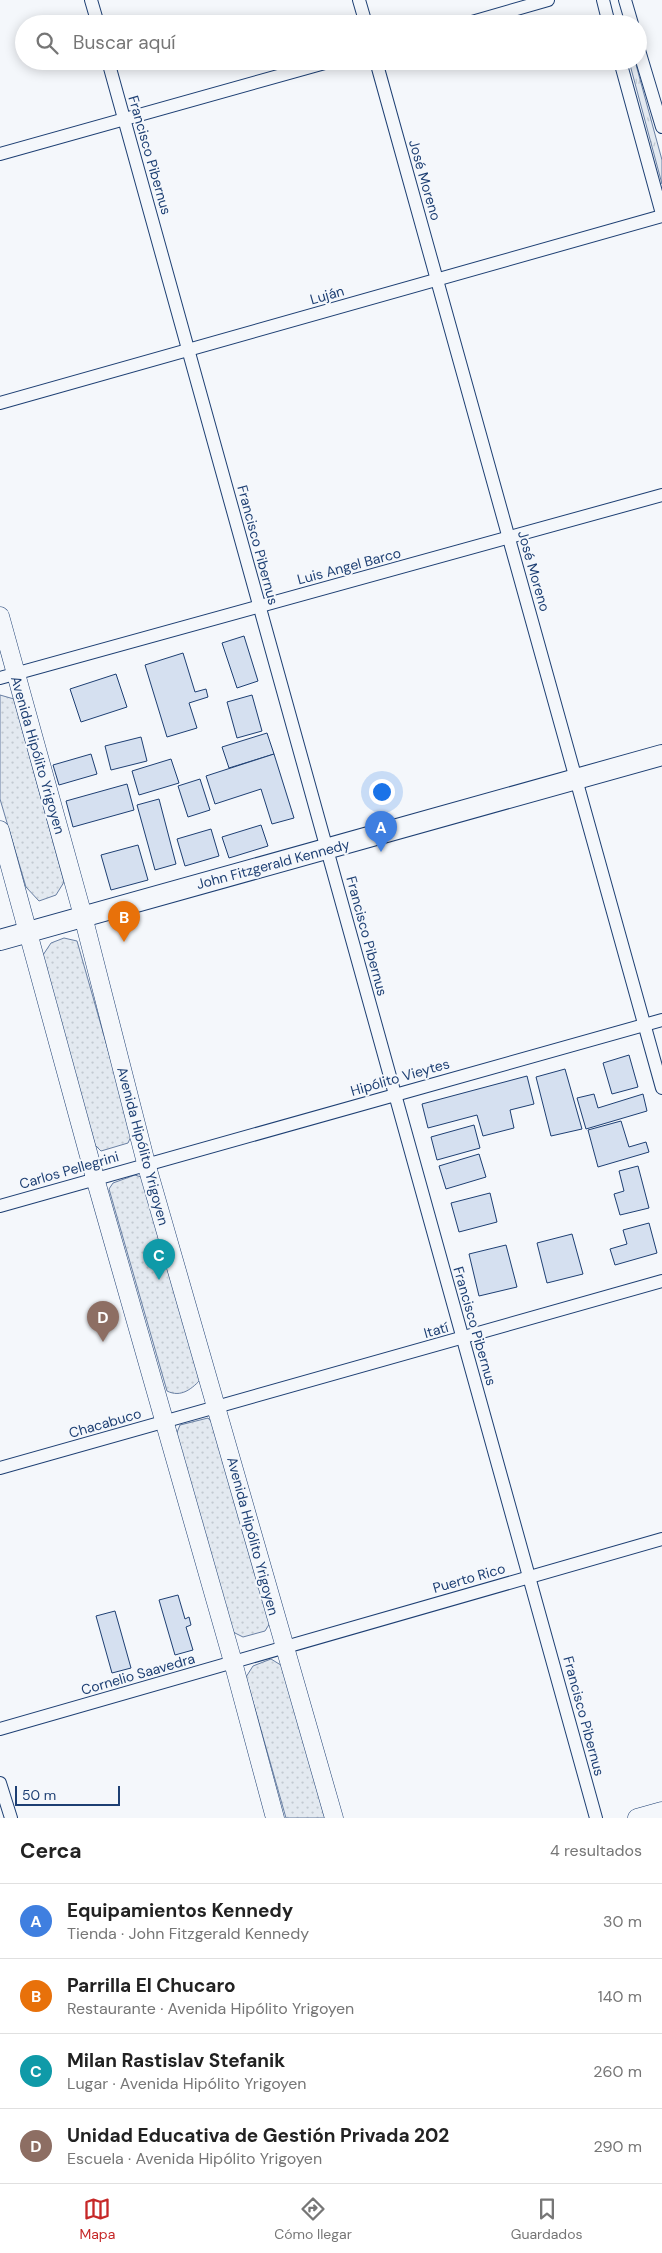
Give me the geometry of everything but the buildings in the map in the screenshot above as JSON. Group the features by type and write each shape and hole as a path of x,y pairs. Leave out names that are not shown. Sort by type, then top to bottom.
{"main road":[{"name":"Avenida Hipólito Yrigoyen","path":"0,616 8,676 83,916 146,1163 218,1407 284,1648 334,1818"},
{"name":"John Fitzgerald Kennedy","path":"0,940 662,755"},
{"path":"0,830 95,1178 234,1662 275,1818"},
{"path":"637,1818 662,1811"}],"street":[{"path":"91,0 95,15"},
{"path":"359,0 363,15"},
{"path":"496,15 548,0"},
{"path":"603,0 607,15"},
{"path":"624,0 629,15"},
{"name":"Francisco Pibernus","path":"110,70 596,1818"},
{"path":"0,154 300,70"},
{"name":"José Moreno","path":"379,70 662,1088"},
{"path":"622,70 662,215"},
{"path":"645,70 662,127"},
{"name":"Luján","path":"0,403 662,215"},
{"name":"Luis Angel Barco","path":"8,676 662,495"},
{"name":"Hipólito Vieytes","path":"146,1163 662,1020"},
{"name":"Carlos Pellegrini","path":"0,1206 146,1163"},
{"name":"Itatí","path":"218,1407 662,1282"},
{"name":"Chacabuco","path":"0,1468 218,1407"},
{"name":"Puerto Rico","path":"284,1648 662,1539"},
{"name":"Cornelio Saavedra","path":"0,1728 284,1648"},
{"path":"0,1783 10,1818"}],"green space":[{"path":"631,70 637,70 662,160 662,184"},
{"path":"0,695 14,699 64,882 56,895 39,901 26,887 0,799"},
{"path":"64,938 77,941 132,1134 128,1143 101,1151 95,1145 41,958 51,943"},
{"path":"135,1175 144,1178 202,1378 190,1389 182,1393 167,1391 109,1189 113,1183"},
{"path":"208,1418 215,1426 270,1623 265,1631 243,1637 231,1631 176,1435 180,1425"},
{"path":"271,1659 284,1667 325,1818 286,1818 246,1677 253,1666"}],"place":[{"name":"Equipamientos Kennedy","path":"381,852"},
{"name":"Parrilla El Chucaro","path":"124,942"},
{"name":"Milan Rastislav Stefanik","path":"159,1280"},
{"name":"Unidad Educativa de Gestión Privada 202","path":"103,1342"}]}
